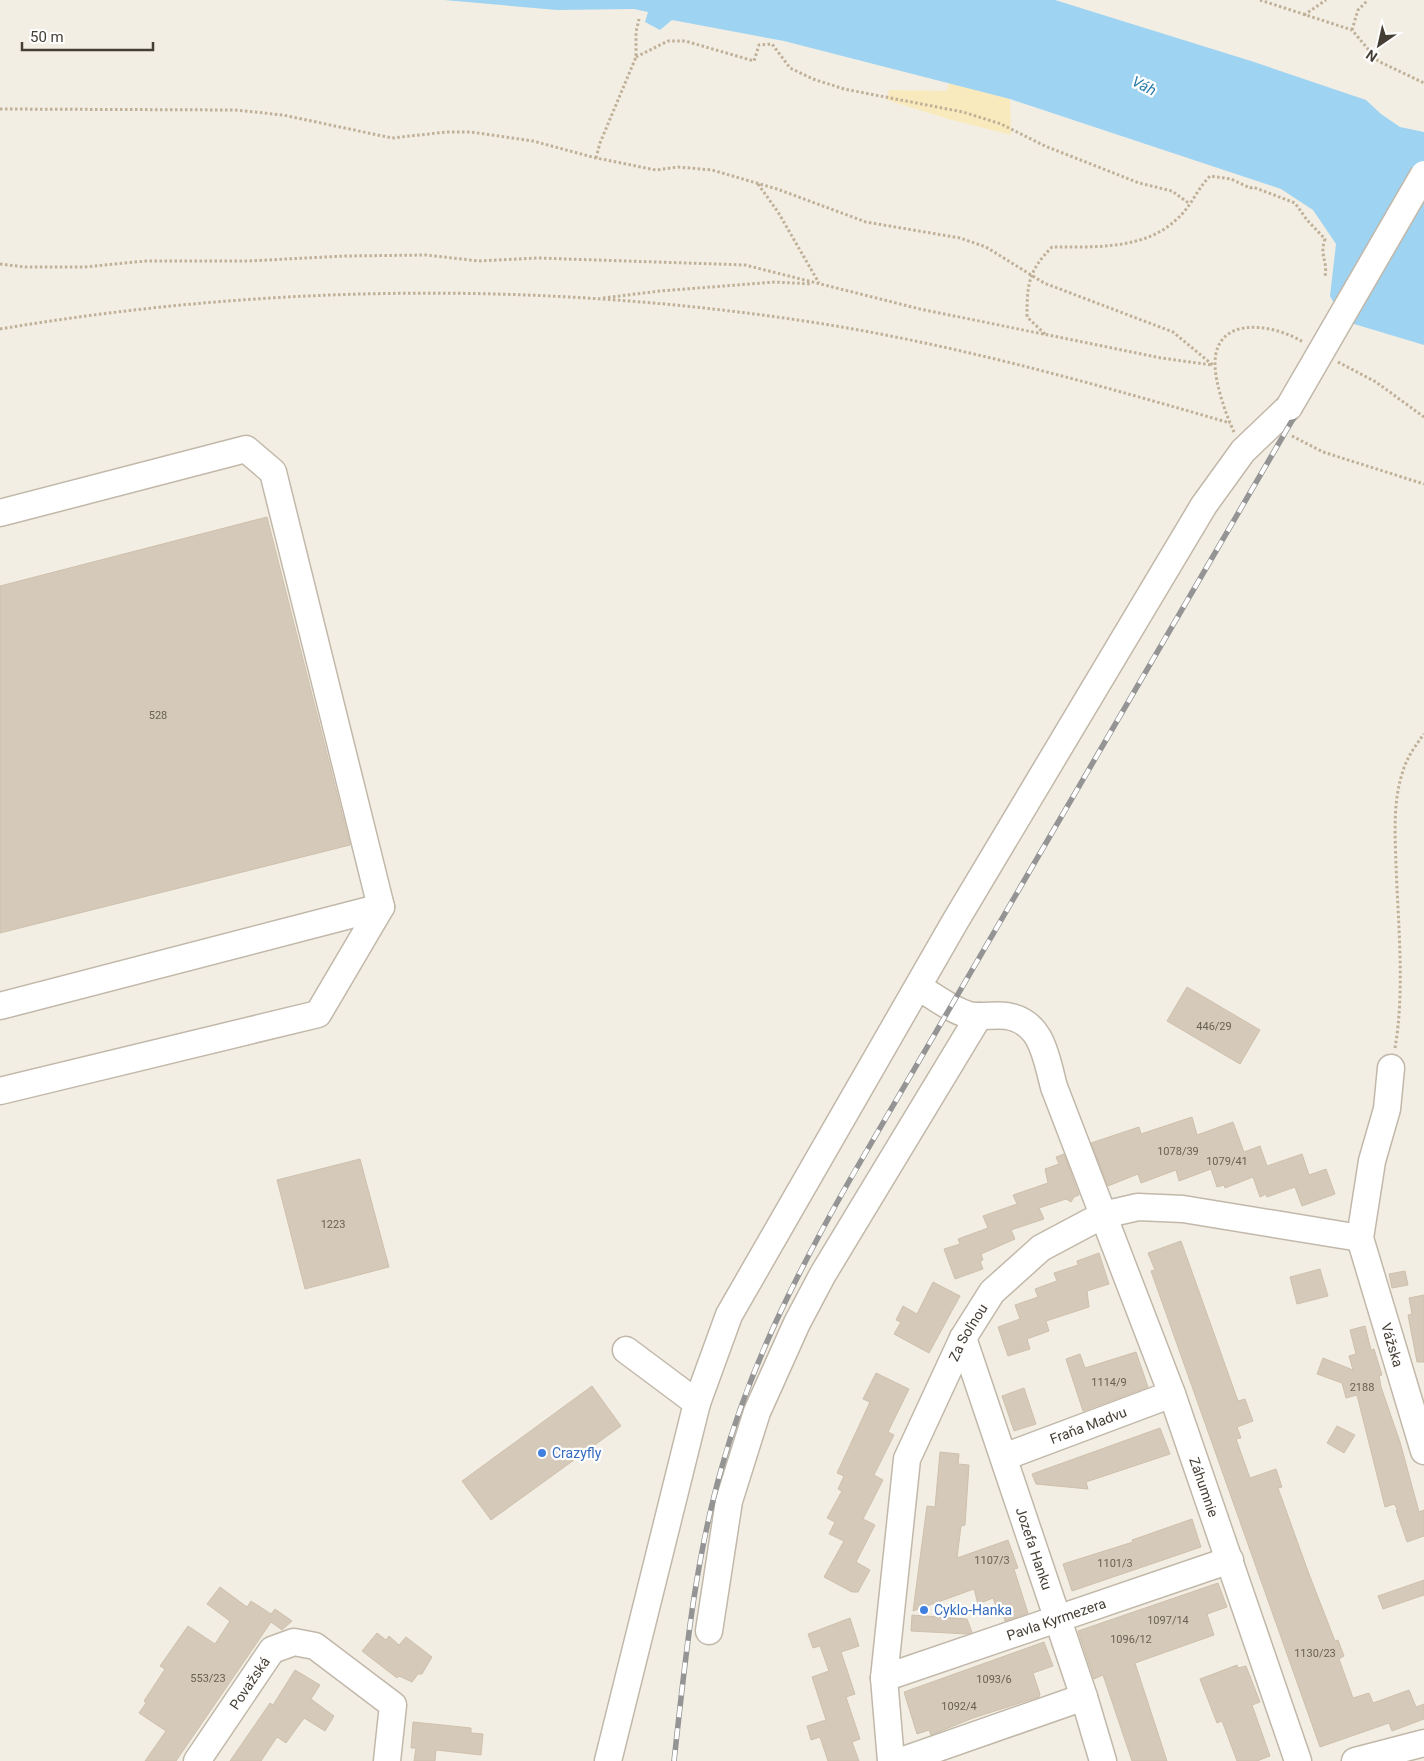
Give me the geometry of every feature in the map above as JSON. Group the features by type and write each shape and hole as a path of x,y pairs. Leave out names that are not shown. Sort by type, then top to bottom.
{"street":[{"path":"608,1761 696,1403 737,1300 956,920 1204,505 1242,451 1289,406 1424,174"},
{"path":"0,513 246,449 273,472 381,907 318,1014 0,1090"},
{"path":"0,1006 381,907"},
{"name":"Záhumnie","path":"918,987 958,1010 979,1016 995,1015 1020,1020 1028,1025 1040,1039 1054,1087 1172,1394 1298,1761"},
{"path":"709,1631 729,1501 742,1454 768,1388 797,1323 823,1274 979,1016"},
{"path":"1360,1238 1372,1161 1387,1109 1391,1068"},
{"name":"Za Soľnou","path":"891,1761 884,1678 907,1459 963,1338 992,1292 1041,1248 1104,1215 1138,1207 1184,1209 1360,1238"},
{"name":"Vážska","path":"1360,1238 1424,1451"},
{"name":"Jozefa Hanku","path":"963,1338 1084,1698 1103,1761"},
{"path":"626,1350 696,1403"},
{"name":"Fraňa Madvu","path":"1004,1457 1172,1394"},
{"name":"Pavla Kyrmezera","path":"884,1678 1230,1560"},
{"name":"Považská","path":"197,1761 272,1650 294,1642 315,1646 393,1705 387,1761"},
{"path":"901,1761 1084,1698"},
{"path":"1355,1761 1424,1743"}],"path":[{"path":"1260,0 1352,30 1378,61 1424,82"},
{"path":"1304,15 1326,0"},
{"path":"1352,30 1358,10 1368,0"},
{"path":"596,158 600,143 636,57 636,32 640,18"},
{"path":"636,57 668,41 685,41 754,61 759,45 772,44 790,68 813,79 844,89 963,112 1001,124 1045,146 1139,183 1172,191 1190,204"},
{"path":"0,109 235,110 302,118 366,135 392,138 447,132 471,132 532,141 596,158 656,170 678,167 712,170 757,183 866,222 960,238 986,247 1032,276 1071,294 1174,332 1214,366 1161,358 920,309 745,265 645,260 538,258 479,261 416,256 345,256 248,261 146,261 84,266 24,267 0,264"},
{"path":"1046,335 1027,317 1027,288 1040,260 1052,248 1128,243 1161,232 1179,218 1210,176 1231,178 1250,188 1253,187 1295,203 1307,220 1325,239 1321,251 1327,266 1325,278"},
{"path":"757,183 778,212 819,284"},
{"path":"595,299 660,291 775,282 819,284"},
{"path":"0,329 77,316 199,303 332,295 488,294 595,299 756,315 877,334 1045,370 1230,423"},
{"path":"1419,413 1424,418"},
{"path":"1292,436 1323,452 1424,484"},
{"path":"1391,1068 1398,1029 1395,821 1402,775 1410,754 1424,734"}],"sand":[{"path":"949,83 1010,99 1011,135 948,119 887,100 889,90 947,91"}],"water":[{"name":"Váh","path":"444,0 1055,0 1251,61 1366,100 1381,114 1400,127 1424,132 1424,345 1344,321 1330,296 1336,244 1313,210 1281,189 1010,99 784,41 672,20 660,30 645,22 648,12 634,9 557,10"}],"building":[{"path":"267,517 350,845 0,933 0,586"},
{"path":"1187,987 1260,1030 1240,1064 1167,1021"},
{"path":"1192,1117 1197,1135 1233,1122 1244,1152 1260,1146 1267,1166 1302,1154 1309,1175 1326,1169 1335,1194 1302,1206 1295,1187 1267,1197 1266,1194 1260,1197 1253,1177 1225,1188 1224,1185 1217,1187 1211,1169 1179,1181 1176,1170 1141,1183 1138,1174 1108,1186 1091,1143 1139,1127 1141,1134"},
{"path":"1064,1154 1079,1195 1074,1197 1071,1202 1066,1199 1039,1208 1044,1219 1011,1230 1015,1239 981,1254 983,1260 980,1261 983,1269 955,1279 944,1249 960,1244 958,1239 988,1228 983,1216 1017,1204 1013,1195 1048,1183 1045,1169 1059,1164 1056,1157"},
{"path":"360,1159 389,1267 305,1289 277,1180"},
{"path":"1181,1241 1238,1401 1245,1399 1253,1421 1237,1427 1241,1438 1236,1439 1250,1478 1276,1469 1282,1487 1278,1488 1309,1574 1335,1641 1338,1640 1344,1656 1339,1659 1353,1698 1369,1693 1373,1703 1409,1690 1416,1707 1424,1704 1424,1719 1392,1731 1389,1723 1320,1747 1151,1271 1155,1270 1148,1253"},
{"path":"1099,1253 1109,1284 1087,1291 1089,1307 1046,1321 1049,1331 1027,1339 1030,1349 1008,1356 998,1327 1020,1319 1015,1305 1038,1297 1035,1289 1057,1281 1054,1273 1078,1265 1077,1261"},
{"path":"1320,1269 1328,1296 1297,1304 1290,1277"},
{"path":"1405,1271 1408,1285 1392,1288 1389,1274"},
{"path":"933,1282 960,1296 929,1353 894,1334 901,1322 896,1320 903,1306 917,1314"},
{"path":"1424,1295 1424,1362 1417,1362 1408,1315 1412,1314 1409,1298"},
{"path":"1365,1326 1371,1350 1374,1349 1382,1375 1379,1376 1381,1387 1400,1442 1419,1512 1424,1510 1424,1536 1407,1542 1396,1510 1398,1510 1394,1504 1385,1507 1357,1395 1346,1398 1342,1383 1317,1374 1323,1358 1353,1370 1349,1356 1356,1354 1350,1330"},
{"path":"1136,1352 1148,1387 1083,1411 1066,1359 1080,1354 1085,1368"},
{"path":"876,1373 909,1389 888,1432 894,1435 874,1475 883,1480 863,1519 875,1525 856,1562 870,1570 858,1592 852,1592 824,1577 844,1541 829,1534 835,1522 827,1518 842,1491 838,1489 844,1476 837,1473 870,1402 863,1399"},
{"name":"Crazyfly","path":"592,1386 621,1426 491,1520 462,1481"},
{"path":"1024,1388 1036,1424 1014,1431 1002,1396"},
{"path":"1337,1426 1355,1435 1344,1453 1327,1443"},
{"path":"1160,1428 1170,1454 1086,1482 1088,1489 1036,1484 1032,1474"},
{"path":"940,1452 959,1454 958,1464 969,1465 965,1525 961,1526 957,1558 1008,1540 1018,1568 1014,1569 1028,1613 1005,1621 1001,1607 996,1606 993,1598 978,1604 974,1589 913,1611 927,1506 935,1507"},
{"path":"1192,1519 1201,1547 1072,1591 1063,1564 1133,1542 1132,1540"},
{"path":"1424,1580 1424,1595 1383,1609 1378,1596"},
{"path":"1218,1583 1227,1607 1207,1614 1214,1635 1135,1663 1167,1761 1132,1761 1103,1675 1094,1679 1078,1631"},
{"path":"220,1587 247,1607 251,1601 271,1614 275,1609 292,1621 282,1630 271,1622 176,1761 145,1761 166,1731 139,1713 146,1703 144,1701 165,1669 160,1666 188,1626 215,1644 230,1621 207,1604"},
{"path":"912,1615 967,1619 972,1632 967,1634 911,1631"},
{"path":"850,1618 859,1646 841,1652 855,1694 846,1697 860,1739 852,1742 859,1761 828,1761 820,1737 811,1740 807,1726 826,1720 812,1677 829,1671 820,1646 813,1648 808,1634"},
{"path":"377,1633 386,1640 389,1636 399,1645 406,1637 432,1657 422,1674 418,1674 412,1682 399,1676 397,1678 362,1651"},
{"path":"1044,1642 1053,1666 1033,1673 1040,1694 1039,1697 973,1718 931,1735 929,1730 917,1734 904,1692"},
{"path":"1237,1665 1238,1668 1246,1666 1260,1702 1252,1705 1270,1756 1257,1761 1237,1761 1222,1721 1217,1723 1200,1679"},
{"path":"295,1670 320,1685 311,1699 334,1716 325,1731 304,1718 286,1743 277,1737 261,1761 230,1761 270,1703 273,1705"},
{"path":"413,1722 471,1728 471,1733 483,1734 481,1755 436,1750 435,1761 414,1761 416,1748 411,1748"}],"railway":[{"path":"674,1761 697,1578 712,1506 732,1432 745,1395 792,1287 848,1183 1424,194"}],"place":[{"name":"Crazyfly","path":"542,1453"},
{"name":"Cyklo-Hanka","path":"924,1610"}]}
